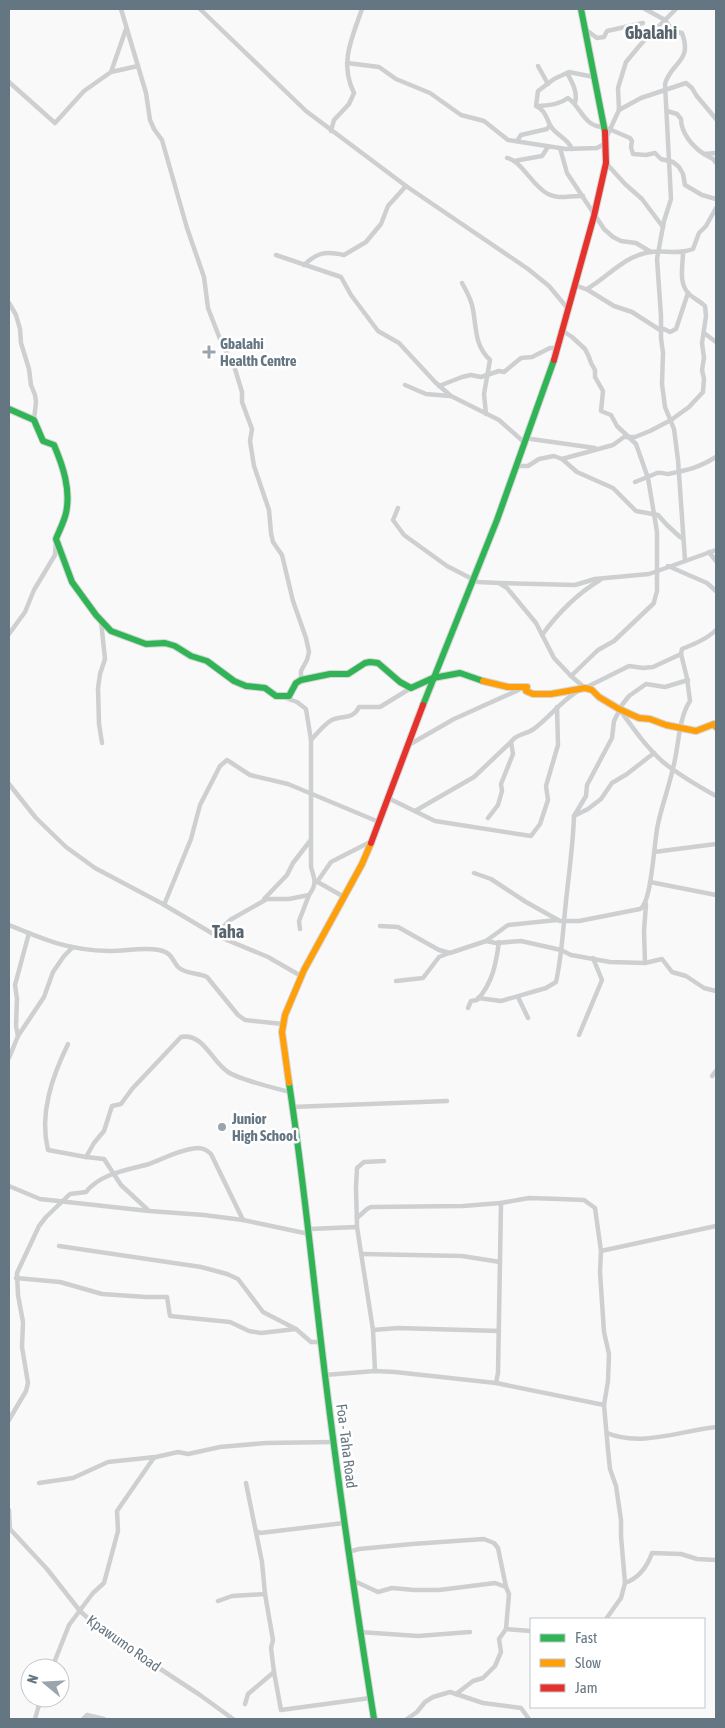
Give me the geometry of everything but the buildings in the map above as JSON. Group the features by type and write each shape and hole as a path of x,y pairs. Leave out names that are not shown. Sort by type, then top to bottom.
{"street":[{"path":"121,9 149,104 150,120 162,140 204,277 208,308 220,339 235,369 242,392 242,402 252,429 250,441 254,466 269,510 270,532 282,555 293,601 306,638 308,652 307,660 301,671 301,680"},
{"path":"200,9 291,97 331,131 406,186 528,269 549,286 569,310"},
{"path":"331,131 334,120 349,104 354,93 348,83 348,50 362,9"},
{"name":"Foa - Taha Road","path":"374,1719 359,1632 324,1376 303,1176 282,1042 283,1024 301,976 372,841 433,678 498,520 563,331 594,216 606,163 607,128 594,77 581,9"},
{"path":"645,9 666,20 673,31 682,33 686,43 680,63 669,73 665,90 672,199 663,227 657,259 663,354 662,384 665,407 675,436 685,560"},
{"path":"619,110 618,88 626,62 676,9"},
{"path":"585,28 597,38 604,37 607,31 643,23"},
{"path":"112,72 126,29"},
{"path":"347,63 380,67 396,79 430,93 461,115 484,121 508,140 572,149 597,148 606,140"},
{"path":"9,82 55,123 84,91 112,72 138,66"},
{"path":"538,66 548,84"},
{"path":"536,106 538,91 554,79 567,73 594,77"},
{"path":"567,73 574,85 575,103"},
{"path":"607,128 619,110 641,98 686,83 716,119"},
{"path":"536,106 553,105 563,102 568,98 575,103 588,122 596,127 607,128 630,138 633,154 655,154 661,159 670,160 679,167 683,174 685,185 702,195 716,199"},
{"path":"536,106 549,118 550,125 560,136 567,140 572,149"},
{"path":"667,111 677,114 682,119 681,126 690,141 716,162"},
{"path":"517,141 521,135 547,129 550,125"},
{"path":"514,161 542,156 548,146"},
{"path":"560,148 567,173 594,216 612,237 636,244 651,252"},
{"path":"704,154 716,153"},
{"path":"507,158 511,158 534,183 548,194 562,198 569,195 583,196"},
{"path":"606,163 624,184 642,199 663,227"},
{"path":"304,265 315,255 332,252 344,255 366,242 381,224 388,206 406,186"},
{"path":"587,289 601,281 611,270 622,263 651,252 683,252 693,249 699,233 706,226 716,208"},
{"path":"711,218 716,220"},
{"path":"562,459 613,445 624,437 634,436 671,420 689,407 703,392 704,379 702,370 704,358 702,351 706,306 688,293 681,277 683,252"},
{"path":"276,255 341,277 351,295 378,331 399,343 439,386 451,396 499,420 526,440 531,439 599,449"},
{"path":"462,283 472,305 474,328 482,353 490,360 484,394 486,414"},
{"path":"575,285 587,289 608,303 632,312 660,330 664,329 670,332 676,329 688,293"},
{"path":"9,303 16,314 21,343 35,395 34,420 43,441 54,445 60,457 67,494 66,514 56,539 55,555 34,590 25,612 9,634"},
{"path":"563,331 585,350 595,370 596,377 603,391 601,411 610,415 617,426 636,444 648,478 657,532 657,591 654,603 614,642 598,650 570,676"},
{"path":"704,333 716,342"},
{"path":"439,386 462,377 486,376 499,371 504,372 522,358 532,357 550,348 558,348"},
{"path":"405,385 426,394 451,396"},
{"path":"9,409 34,420"},
{"path":"516,466 528,466 539,460 554,456 562,459 577,472 614,488 636,511 658,515 683,538"},
{"path":"635,482 659,472 667,474 700,467 716,457"},
{"path":"398,508 393,520 404,535 447,566 478,582 575,584 649,574 716,550"},
{"path":"56,539 72,582 111,631 146,644 165,643 175,646 191,656 207,661 234,681 246,686 266,688 276,696 297,702 306,709 311,740 311,867 316,881 344,897"},
{"path":"709,552 716,561"},
{"path":"668,566 707,583 716,591"},
{"path":"542,635 556,616 584,590 601,579"},
{"path":"499,583 507,588 536,623 554,658 570,676 585,688 592,690 599,697 636,717 696,731 714,724 716,727"},
{"path":"101,620 105,659 98,688 99,724 102,743"},
{"path":"645,963 644,931 646,903 657,826 673,769 680,728 690,701 688,680 681,654 682,648 712,635 716,630"},
{"path":"415,812 474,777 515,736 533,730 576,692 630,666 652,667 681,654"},
{"path":"284,697 289,696 296,683 301,680 330,674 348,674 364,663 378,663 400,682 412,688"},
{"path":"311,740 332,720 351,716 362,706 380,707 433,678 460,672 492,684 508,687 527,687"},
{"path":"478,998 501,1001 546,988 556,982 573,850 574,816 586,796 587,785 594,770 612,738 614,722 619,709 629,696 646,684 665,687 688,680"},
{"path":"527,687 526,691 542,694 585,688"},
{"path":"407,746 454,719 527,687"},
{"path":"388,798 415,812 442,822 531,836 540,824 548,800 546,786 558,745 557,707"},
{"path":"619,709 654,753 673,769 716,796"},
{"path":"488,818 498,806 502,791 501,784 513,754 511,742"},
{"path":"574,816 602,799 612,783 654,753"},
{"path":"164,905 190,839 200,805 220,766 226,760 250,775 288,784 311,792 379,822"},
{"path":"9,784 36,818 66,847 95,868 215,935 268,957 301,976"},
{"path":"263,901 287,875 293,863 311,840"},
{"path":"300,929 300,921 309,895 316,881 331,862 372,841"},
{"path":"654,852 716,844"},
{"path":"474,873 491,879 526,902 564,922 640,909 646,903"},
{"path":"650,882 716,895"},
{"path":"215,935 230,920 267,899 309,895"},
{"path":"396,981 423,978 439,957 486,941 508,925 557,920"},
{"path":"9,925 56,944 72,948 110,951 161,950 171,955 179,968 207,977 238,1015 245,1020 283,1024"},
{"path":"380,926 398,928 439,950 450,953"},
{"path":"18,1036 16,1026 17,999 14,985 29,933"},
{"path":"486,941 521,941 561,950 571,955 619,963 645,963 662,959 672,972 686,976 704,988 713,991 716,998"},
{"path":"468,1008 472,1000 483,994 495,970 499,942"},
{"path":"9,1058 18,1036 44,997 53,972 72,948"},
{"path":"579,1035 602,980 593,958"},
{"path":"518,997 528,1018"},
{"path":"86,1157 94,1142 104,1131 112,1106 121,1104 132,1089 181,1037 194,1037 228,1072 290,1092"},
{"path":"68,1044 53,1078 47,1100 45,1136 48,1150 104,1159 120,1185 149,1211"},
{"path":"712,1076 716,1071"},
{"path":"292,1108 448,1100"},
{"path":"9,1420 26,1392 28,1383 22,1347 23,1322 16,1278 17,1273 39,1226 46,1216 70,1194 86,1192 92,1184 129,1168 199,1148 211,1154 243,1220"},
{"path":"375,1371 373,1330 357,1227 356,1187 357,1168 364,1162 384,1161"},
{"path":"9,1186 40,1198 149,1211 204,1215 309,1231 357,1227"},
{"path":"357,1218 371,1207 463,1206 501,1203 529,1198 584,1200 595,1208 601,1251 600,1292 604,1332 609,1354 608,1381 604,1405 606,1433 610,1469 616,1486 621,1520 625,1583 621,1598 607,1618"},
{"path":"496,1383 498,1373 501,1203"},
{"path":"601,1251 716,1226"},
{"path":"59,1246 201,1268 227,1274 238,1280 263,1312 296,1328 311,1342 321,1342"},
{"path":"362,1254 462,1256 500,1262"},
{"path":"16,1278 60,1282 102,1294 167,1297 170,1316 230,1322 249,1331 260,1333 296,1328"},
{"path":"373,1330 398,1328 499,1331"},
{"path":"324,1376 375,1371 395,1372 496,1383 604,1405"},
{"path":"606,1433 618,1438 636,1439 716,1427"},
{"path":"40,1483 73,1478 108,1462 156,1457 178,1452 188,1454 220,1447 266,1442 334,1442"},
{"path":"56,1658 69,1625 104,1583 118,1531 117,1511 156,1457"},
{"path":"246,1483 256,1532 273,1640 271,1648 280,1710 370,1698"},
{"path":"9,1510 10,1529"},
{"path":"256,1532 344,1523"},
{"name":"Kpawumo Road","path":"10,1529 47,1569 80,1611 101,1630 187,1686 233,1719"},
{"path":"348,1552 359,1549 412,1544 484,1540 494,1543 498,1548 509,1594 506,1611 506,1629 499,1639 501,1652 495,1666 483,1678 473,1681 456,1694"},
{"path":"625,1583 642,1573 652,1553 680,1554 697,1559 716,1560"},
{"path":"352,1580 378,1592 392,1588 439,1590 495,1582 506,1587"},
{"path":"218,1601 232,1596 265,1594"},
{"path":"506,1629 530,1631"},
{"path":"359,1632 418,1636 470,1632"},
{"path":"245,1704 248,1694 274,1672"},
{"path":"406,1719 417,1712 425,1702 433,1697 450,1692 483,1703 521,1708 529,1719"},
{"path":"83,1719 88,1715 104,1719"}],"traffic: fast":[{"path":"581,9 605,132"},
{"path":"423,705 497,520 554,360"},
{"path":"9,409 34,420 43,441 54,445 63,470 68,496 65,516 56,539 72,582 96,615 111,631 146,644 165,643 175,646 191,656 207,661 234,681 246,686 265,688 276,696 289,696 296,683 301,680 330,674 348,674 365,663 370,662 378,663 400,682 411,688 433,678 460,673 483,681"},
{"path":"289,1083 336,1461 374,1719"}],"traffic: slow":[{"path":"483,681 508,687 527,687 526,691 533,694 551,694 585,688 592,690 599,697 619,709 639,718 696,731 714,724 716,727"},
{"path":"289,1083 282,1032 285,1015 304,970 362,864 371,843"}],"traffic: jam":[{"path":"554,360 594,216 606,163 605,132"},
{"path":"371,843 423,705"}],"place":[{"name":"Gbalahi Health Centre","path":"209,352"},
{"name":"Junior High School","path":"222,1127"}],"district":[{"name":"Gbalahi","path":"651,32"},
{"name":"Taha","path":"228,931"}]}
